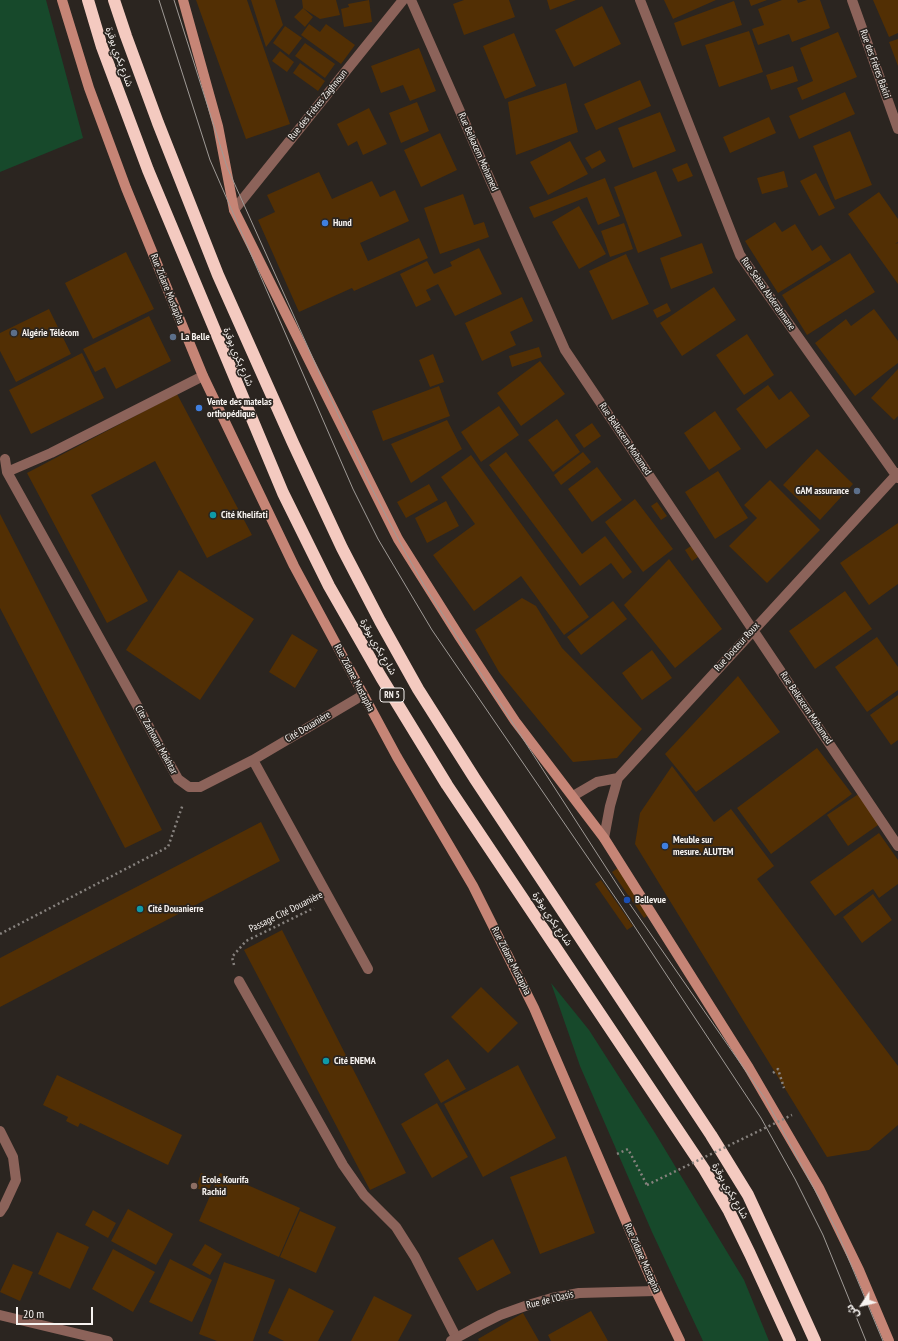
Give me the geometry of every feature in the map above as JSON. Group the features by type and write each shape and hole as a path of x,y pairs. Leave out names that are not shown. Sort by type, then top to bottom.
{"highway":[{"name":"شارع بكري بوقرة","path":"88,0 102,47 154,184 283,493 329,586 381,677 447,784 704,1169 729,1211 790,1341"},
{"name":"شارع بكري بوقرة","path":"114,0 158,123 218,275 292,443 342,548 380,621 418,689 471,772 711,1135 748,1195 815,1341"}],"street":[{"name":"Rue Zidane Mustapha","path":"62,0 89,88 126,188 203,376 294,566 397,757 472,886 534,1008 656,1291 680,1341"},
{"path":"183,0 218,126 234,210 398,539 515,721 604,838 749,1068 819,1188 859,1270 888,1341"},
{"name":"Rue des Frères Zaghnoun","path":"234,210 402,0"},
{"name":"Rue Belkacem Mohamed","path":"411,0 565,350 898,846"},
{"name":"Rue Sebaa Abderahmane","path":"640,0 740,255 897,475"},
{"name":"Rue des Frères Bakiri","path":"852,0 898,129"},
{"path":"7,472 50,453 203,376"},
{"name":"Cite Zarhouni Mokhtar","path":"5,459 7,472 178,778 189,787"},
{"name":"Rue Docteur Roux","path":"604,838 610,806 618,778 897,475"},
{"name":"Cité Douanière","path":"254,760 363,695"},
{"path":"189,787 200,787 254,760 368,969"},
{"path":"573,796 597,782 618,778"},
{"path":"239,981 343,1165 364,1195 396,1227 415,1257 454,1339"},
{"path":"0,1131 13,1157 16,1180 0,1212"},
{"name":"Rue de l'Oasis","path":"454,1339 500,1315 552,1298 579,1294 656,1291"},
{"path":"0,1315 108,1341"}],"path":[{"path":"0,934 168,847 189,787"},
{"name":"Passage Cité Douanière","path":"239,981 232,957 246,941 330,900"},
{"path":"628,1149 647,1185 792,1115"}],"green space":[{"path":"0,0 46,0 83,138 0,172"},
{"path":"551,983 589,1030 655,1133 744,1280 769,1341 703,1341 652,1232 580,1066"}],"building":[{"path":"196,0 247,0 290,124 246,139"},
{"path":"251,0 275,0 283,25 266,47"},
{"path":"302,0 336,0 340,15 320,19 303,8"},
{"path":"369,0 372,22 344,27 341,9 349,7 348,4"},
{"path":"464,0 509,0 515,17 464,35 453,4"},
{"path":"547,0 576,0 550,10"},
{"path":"664,0 716,0 673,19"},
{"path":"749,0 767,0 751,6"},
{"path":"782,0 797,0 798,3 807,0 820,0 830,28 792,42 789,34 758,45 752,29 764,25 758,9"},
{"path":"873,0 898,0 898,33 889,37"},
{"path":"734,1 742,25 682,46 674,23"},
{"path":"602,6 621,44 574,67 555,30"},
{"path":"303,8 313,17 305,27 294,17"},
{"path":"309,24 320,32 326,24 355,45 341,64 301,35"},
{"path":"285,26 302,38 289,55 273,43"},
{"path":"749,31 763,72 719,87 705,45"},
{"path":"838,32 857,77 802,100 797,88 813,81 800,48"},
{"path":"514,33 536,86 505,99 483,46"},
{"path":"898,39 898,66 889,42"},
{"path":"305,43 335,64 325,78 295,56"},
{"path":"419,48 436,91 410,101 403,85 381,93 371,66"},
{"path":"280,51 294,62 287,72 272,61"},
{"path":"300,63 325,81 318,91 293,73"},
{"path":"793,66 798,81 771,90 766,75"},
{"path":"640,80 651,106 596,130 584,104"},
{"path":"566,83 578,132 516,155 508,102"},
{"path":"845,92 855,114 799,139 789,116"},
{"path":"417,102 429,131 401,143 389,113"},
{"path":"369,108 387,144 363,155 357,141 348,146 337,124"},
{"path":"660,112 676,151 633,168 618,128"},
{"path":"769,117 776,133 730,153 723,137"},
{"path":"850,131 872,185 835,200 813,146"},
{"path":"440,133 457,170 421,187 404,150"},
{"path":"570,141 588,174 548,195 530,162"},
{"path":"600,150 606,161 592,169 585,158"},
{"path":"687,163 693,176 678,182 672,169"},
{"path":"656,171 682,236 638,253 614,187"},
{"path":"784,171 788,187 762,194 757,178"},
{"path":"319,172 332,199 372,181 380,197 395,190 409,221 360,243 368,261 419,238 428,258 354,291 352,288 299,312 258,220 275,212 267,195"},
{"path":"816,173 835,208 819,216 800,181"},
{"path":"605,178 620,216 598,225 587,197 534,218 529,207"},
{"path":"879,192 898,219 898,242 895,244 898,243 898,284 848,214"},
{"path":"463,194 474,225 484,222 489,237 440,254 424,208"},
{"path":"579,206 606,254 579,269 552,222"},
{"path":"775,222 782,232 795,224 812,251 821,245 831,260 778,293 745,241"},
{"path":"624,223 633,249 610,257 601,231"},
{"path":"702,243 713,273 671,289 660,258"},
{"path":"479,248 502,294 455,316 438,284 426,290 431,300 416,307 400,274 427,261 434,274 452,266 450,262"},
{"path":"126,252 154,309 93,339 65,283"},
{"path":"850,253 875,292 807,335 782,295"},
{"path":"626,254 649,304 612,320 589,271"},
{"path":"714,287 736,320 682,356 660,323"},
{"path":"522,297 533,321 510,332 516,345 482,361 465,323"},
{"path":"667,303 671,311 657,318 653,310"},
{"path":"49,309 71,354 16,382 0,351 0,333"},
{"path":"874,309 898,341 898,363 855,396 815,343 846,319 851,326"},
{"path":"149,316 171,361 116,389 105,367 95,372 83,349"},
{"path":"747,334 774,375 744,395 716,355"},
{"path":"539,347 542,357 512,367 509,356"},
{"path":"82,353 104,398 31,434 9,390"},
{"path":"433,354 444,382 430,387 419,360"},
{"path":"540,361 565,394 521,426 497,393"},
{"path":"898,369 898,416 894,420 871,398"},
{"path":"768,385 779,400 791,391 810,416 766,449 736,409"},
{"path":"439,386 450,416 383,441 372,411"},
{"name":"Cité Khelifati","path":"177,394 252,535 207,558 155,461 91,495 148,601 107,623 27,473"},
{"path":"499,406 519,435 481,462 461,432"},
{"path":"715,411 741,449 709,470 684,433"},
{"path":"557,419 580,452 553,472 528,440"},
{"path":"447,420 462,449 411,483 391,444"},
{"path":"592,423 601,436 584,448 575,435"},
{"path":"817,449 853,484 820,520 783,485"},
{"path":"506,452 582,554 605,536 632,572 623,579 611,563 580,586 489,465"},
{"path":"583,452 591,462 561,485 554,475"},
{"path":"471,455 589,617 564,635 521,576 474,611 433,555 475,524 441,477"},
{"path":"597,467 622,500 592,522 568,489"},
{"path":"718,471 748,518 715,539 685,492"},
{"path":"770,480 820,530 767,583 729,546 757,518 744,505"},
{"path":"429,484 438,500 406,518 397,502"},
{"path":"635,499 673,549 643,572 605,522"},
{"path":"446,501 459,526 427,543 415,518"},
{"path":"657,502 667,516 661,520 651,506"},
{"path":"0,514 162,830 125,848 0,608"},
{"path":"898,523 898,584 869,605 840,563"},
{"path":"697,542 704,553 692,561 685,550"},
{"path":"669,559 722,629 675,668 624,605"},
{"path":"179,570 254,619 200,700 126,650"},
{"path":"845,591 872,629 815,669 789,631"},
{"path":"522,598 536,606 562,648 642,729 617,758 573,762 499,672 475,630"},
{"path":"613,601 627,619 581,655 567,637"},
{"path":"292,634 318,650 295,688 269,672"},
{"path":"877,637 898,667 898,690 867,712 835,667"},
{"path":"652,650 672,678 642,700 622,673"},
{"path":"738,676 780,732 696,792 665,754"},
{"path":"898,695 898,740 891,745 870,715"},
{"path":"817,748 852,794 771,854 737,808"},
{"path":"672,766 714,822 731,809 774,866 757,879 898,1066 898,1125 869,1150 827,1157 635,844 640,813"},
{"path":"860,793 881,823 848,846 827,815"},
{"name":"Cité Douanierre","path":"261,822 280,861 0,1007 0,958"},
{"path":"879,833 898,860 898,884 879,898 873,889 835,916 810,882"},
{"path":"618,868 650,914 644,918 612,872"},
{"path":"601,880 633,926 627,930 595,884"},
{"path":"873,894 892,920 862,943 843,917"},
{"name":"Cité ENEMA","path":"282,930 406,1173 370,1190 244,950"},
{"path":"481,987 518,1023 488,1053 451,1017"},
{"path":"448,1059 466,1089 441,1103 424,1074"},
{"path":"518,1065 556,1138 483,1177 444,1104"},
{"path":"57,1075 182,1135 168,1165 80,1123 78,1127 66,1121 68,1117 43,1105"},
{"path":"437,1103 468,1157 432,1178 401,1124"},
{"path":"566,1156 595,1233 540,1254 510,1177"},
{"path":"201,1173 214,1178 208,1192 196,1188"},
{"path":"220,1173 300,1208 279,1257 199,1221"},
{"path":"128,1209 173,1234 156,1265 111,1241"},
{"path":"93,1210 116,1223 108,1238 85,1225"},
{"path":"300,1211 336,1227 316,1273 280,1257"},
{"path":"57,1232 89,1247 70,1289 38,1274"},
{"path":"493,1239 511,1273 477,1291 458,1258"},
{"path":"205,1244 222,1254 210,1275 192,1265"},
{"path":"113,1249 155,1272 133,1312 92,1289"},
{"path":"170,1259 212,1280 192,1322 149,1302"},
{"path":"224,1262 275,1280 253,1341 217,1341 199,1334"},
{"path":"13,1264 33,1272 20,1301 0,1292"},
{"path":"289,1288 334,1311 318,1341 284,1341 268,1333"},
{"path":"374,1296 412,1315 398,1341 351,1341"},
{"path":"591,1311 608,1341 551,1341 548,1335"},
{"path":"523,1313 539,1341 479,1341 478,1339"}],"tram line":[{"path":"159,0 210,160 353,489 378,539 432,630 621,906 761,1118 795,1179 823,1235 866,1341"},
{"path":"174,0 227,167 368,481 404,550 425,587 627,900 766,1100 836,1229 883,1341"}],"place":[{"name":"Hund","path":"325,223"},
{"name":"Algérie Télécom","path":"14,333"},
{"name":"La Belle","path":"173,337"},
{"name":"Vente des matelas orthopédique","path":"199,408"},
{"name":"GAM assurance","path":"857,491"},
{"name":"Cité Khelifati","path":"213,515"},
{"name":"Meuble sur mesure. ALUTEM","path":"665,846"},
{"name":"Bellevue","path":"627,900"},
{"name":"Cité Douanierre","path":"140,909"},
{"name":"Cité ENEMA","path":"326,1061"},
{"name":"Ecole Kourifa Rachid","path":"194,1186"}]}
